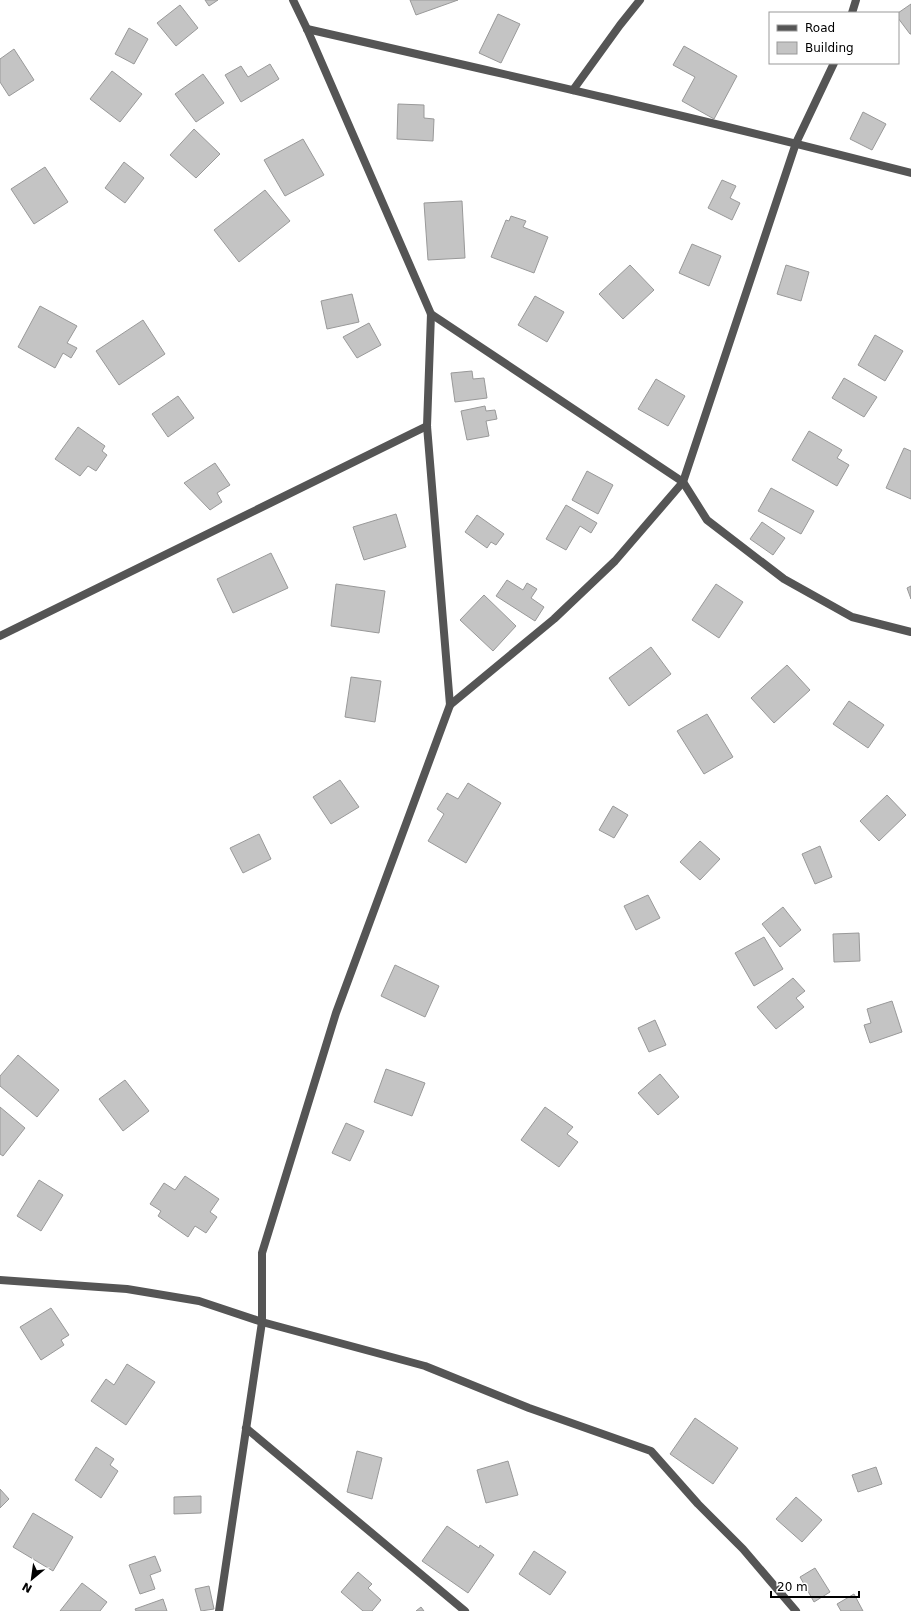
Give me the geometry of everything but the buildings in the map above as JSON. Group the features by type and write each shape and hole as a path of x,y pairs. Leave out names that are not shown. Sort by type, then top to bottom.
{"street":[{"path":"219,1611 262,1322 262,1253 336,1014 450,705 427,426 431,314 307,28 293,0"},
{"path":"573,90 640,0"},
{"path":"852,12 856,0"},
{"path":"307,28 796,143 911,173"},
{"path":"450,705 554,619 615,561 683,482 796,143 834,64"},
{"path":"431,314 683,482 708,520 784,579 852,616 911,632"},
{"path":"0,636 427,426"},
{"path":"0,1280 127,1289 199,1301 262,1322 425,1366 529,1408 651,1451 698,1504 743,1549 796,1611"},
{"path":"246,1428 465,1611"}]}
